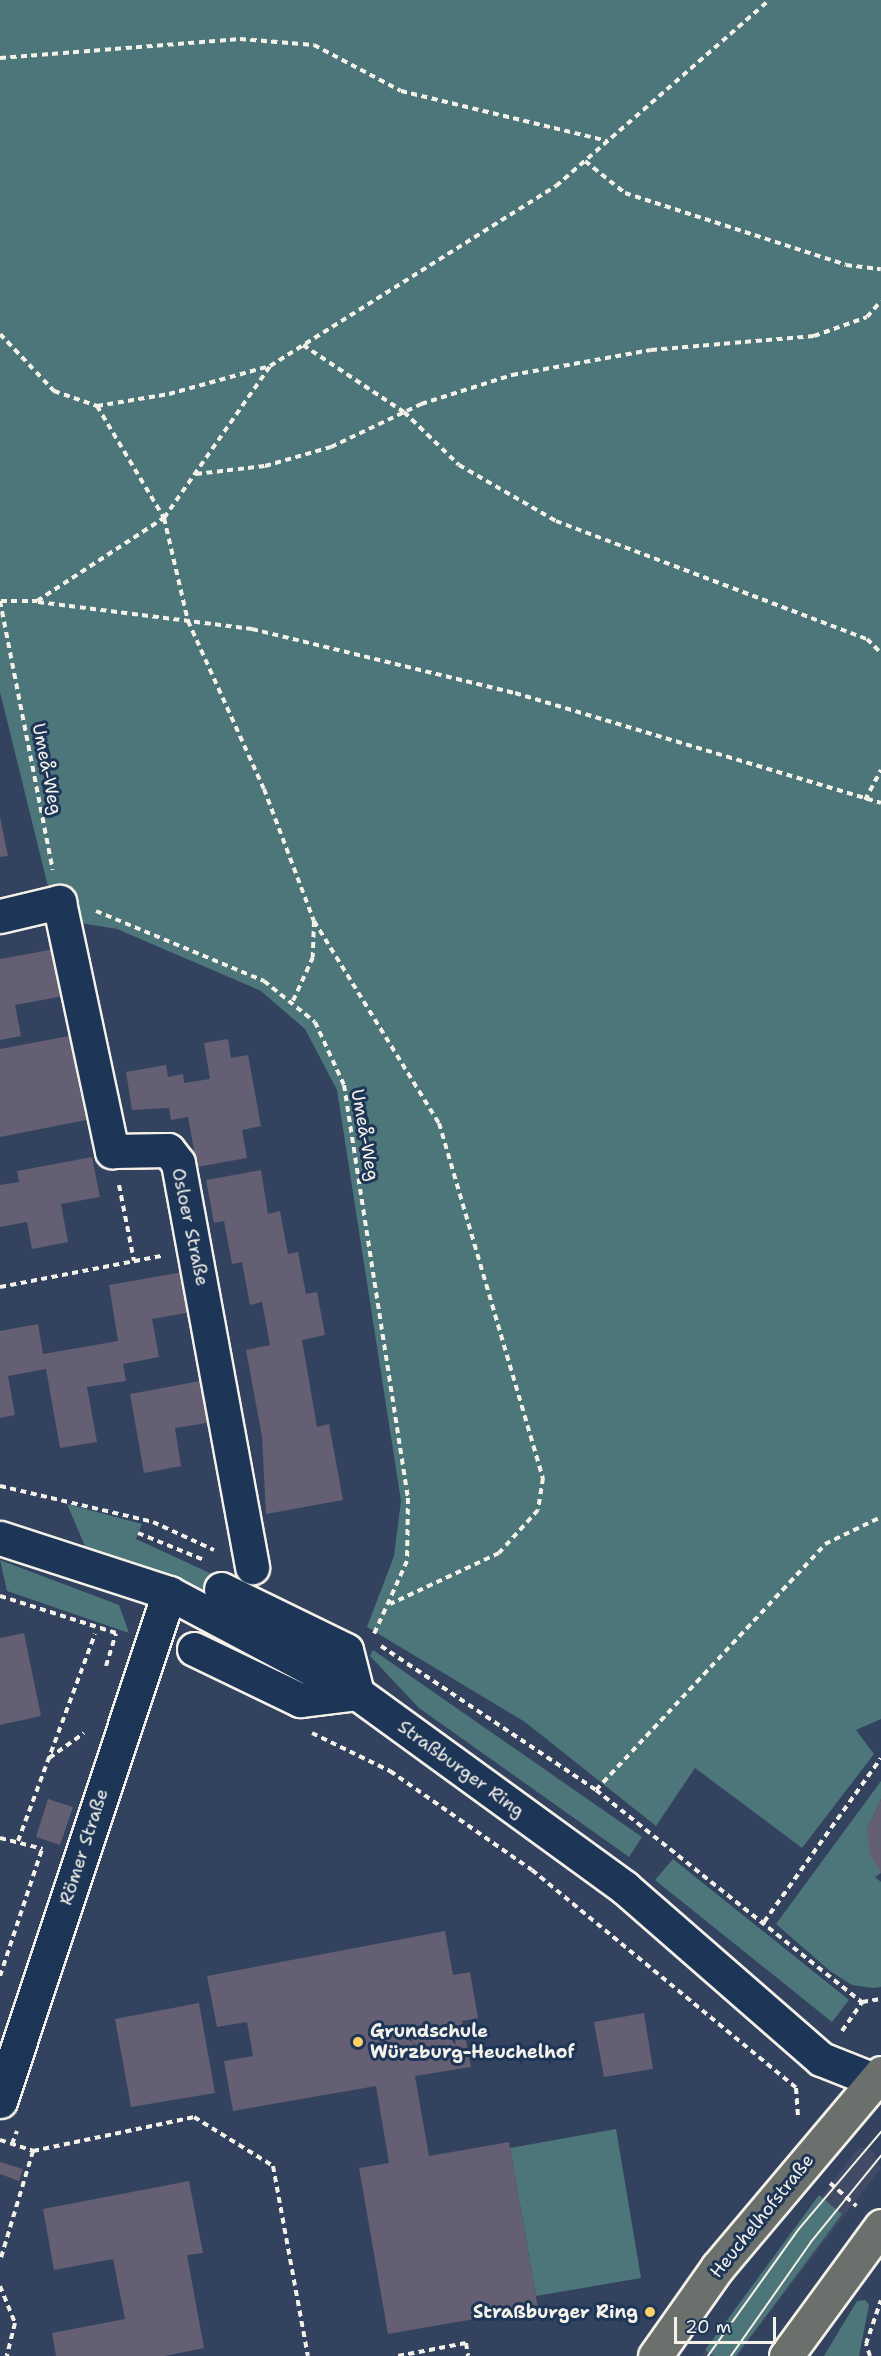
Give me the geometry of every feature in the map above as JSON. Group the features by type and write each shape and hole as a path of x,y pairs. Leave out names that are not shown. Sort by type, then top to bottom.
{"main road":[{"name":"Heuchelhofstraße","path":"656,2356 717,2268 879,2082"},
{"path":"786,2356 881,2226"}],"street":[{"path":"0,916 59,902 112,1151"},
{"name":"Osloer Straße","path":"112,1151 168,1150 178,1163 196,1250 252,1567"},
{"name":"Straßburger Ring","path":"0,1538 169,1593 357,1693 626,1888 821,2059 879,2082"},
{"path":"194,1649 300,1700 357,1693 346,1650 216,1576"},
{"name":"Römer Straße","path":"0,2102 169,1593"}],"path":[{"path":"0,334 54,391 97,406 170,394 270,366 556,186 769,0"},
{"path":"0,58 240,39 314,45 401,91 607,141"},
{"path":"585,161 625,194 846,265 881,269"},
{"path":"195,474 265,466 331,447 404,412 512,375 651,350 814,336 867,317 881,301"},
{"path":"303,345 404,412 459,465 556,521 867,639 881,653"},
{"path":"37,601 164,518 270,366"},
{"path":"97,406 164,518 188,621 264,789 314,921 439,1123 543,1478 538,1510 499,1553 390,1604"},
{"path":"0,601 37,601 252,629 515,693 881,803"},
{"name":"Umeå-Weg","path":"0,601 59,902 200,951 264,981 315,1022 344,1085 408,1498 407,1561 390,1604 371,1640 456,1692 596,1790"},
{"path":"865,800 881,770"},
{"path":"292,1004 313,957 314,921"},
{"path":"112,1151 134,1261"},
{"path":"0,1287 196,1250"},
{"path":"0,1485 153,1522 252,1567"},
{"path":"881,1517 825,1544 596,1790 862,2002 881,1999"},
{"path":"138,1533 216,1576"},
{"path":"0,1596 151,1645"},
{"path":"103,1676 116,1633"},
{"path":"18,1841 95,1634"},
{"path":"48,1758 78,1741 86,1730"},
{"path":"308,1731 390,1771 532,1870 796,2088"},
{"path":"764,1922 881,1758"},
{"path":"0,1838 18,1841 79,1861"},
{"path":"0,1976 42,1849"},
{"path":"0,2140 33,2151 194,2117 273,2166 308,2356"},
{"path":"0,2261 33,2151"},
{"path":"0,2286 15,2323 7,2356"},
{"path":"870,2356 867,2337 881,2300"},
{"path":"398,2356 466,2343 468,2356"}],"shaded area":[{"path":"859,2147 873,2150 881,2168 736,2356 701,2356"}],"green space":[{"path":"0,0 881,0 881,1719 856,1730 874,1754 802,1848 695,1768 656,1826 525,1722 367,1627 394,1556 401,1501 337,1090 305,1029 261,991 117,929 56,919 0,692"},
{"path":"67,1504 142,1524 136,1539 225,1580 215,1601 85,1546"},
{"path":"0,1560 119,1605 129,1633 7,1591"},
{"path":"373,1650 642,1837 629,1857 419,1708 370,1656"},
{"path":"881,1781 881,1799 867,1830 881,1873 875,1877 881,1882 881,1987 873,1988 852,1985 830,1971 776,1924"},
{"path":"673,1859 849,2000 832,2022 655,1880"},
{"path":"616,2129 641,2278 536,2296 510,2148"},
{"path":"819,2195 842,2214 736,2356 714,2356 705,2350"},
{"path":"865,2300 869,2305 859,2356 824,2356 857,2301"}],"building":[{"path":"0,817 8,856 0,857"},
{"path":"55,949 64,996 15,1005 21,1036 0,1040 0,959"},
{"path":"69,1036 86,1120 0,1137 0,1049"},
{"path":"228,1039 231,1058 248,1055 261,1126 242,1130 247,1158 197,1167 188,1117 171,1120 169,1108 132,1110 126,1072 166,1065 168,1077 183,1074 184,1083 210,1079 204,1043"},
{"path":"92,1157 100,1197 61,1204 68,1242 32,1249 27,1222 0,1227 0,1185 19,1182 17,1171"},
{"path":"261,1170 268,1214 280,1211 288,1254 298,1252 306,1294 317,1292 325,1335 302,1340 317,1427 329,1424 343,1500 266,1514 262,1437 246,1350 270,1345 262,1302 250,1305 242,1262 232,1264 224,1221 214,1223 206,1180"},
{"path":"183,1272 191,1312 152,1319 159,1357 123,1364 126,1381 87,1387 97,1442 60,1448 46,1369 8,1376 15,1415 0,1418 0,1331 38,1324 43,1354 118,1341 109,1285"},
{"path":"206,1380 213,1422 175,1428 181,1466 144,1473 130,1394"},
{"path":"24,1633 41,1716 0,1725 0,1638"},
{"path":"48,1799 73,1807 60,1845 36,1837"},
{"path":"881,1799 881,1873 870,1855 867,1830"},
{"path":"445,1931 453,1975 470,1972 478,2018 462,2021 471,2067 415,2076 429,2156 509,2142 538,2308 388,2334 359,2168 389,2163 376,2086 233,2111 224,2061 253,2056 247,2022 217,2027 207,1976"},
{"path":"199,2003 215,2093 131,2107 115,2019"},
{"path":"644,2013 653,2069 604,2077 594,2022"},
{"path":"0,2162 23,2169 19,2181 0,2174"},
{"path":"189,2181 203,2253 187,2255 204,2348 165,2356 56,2356 52,2333 125,2319 113,2259 54,2270 43,2209"}],"tram line":[{"path":"708,2356 799,2229 881,2132"},
{"path":"731,2356 811,2242 881,2156"}],"place":[{"name":"Grundschule Würzburg-Heuchelhof","path":"358,2042"},
{"name":"Straßburger Ring","path":"650,2312"}]}
